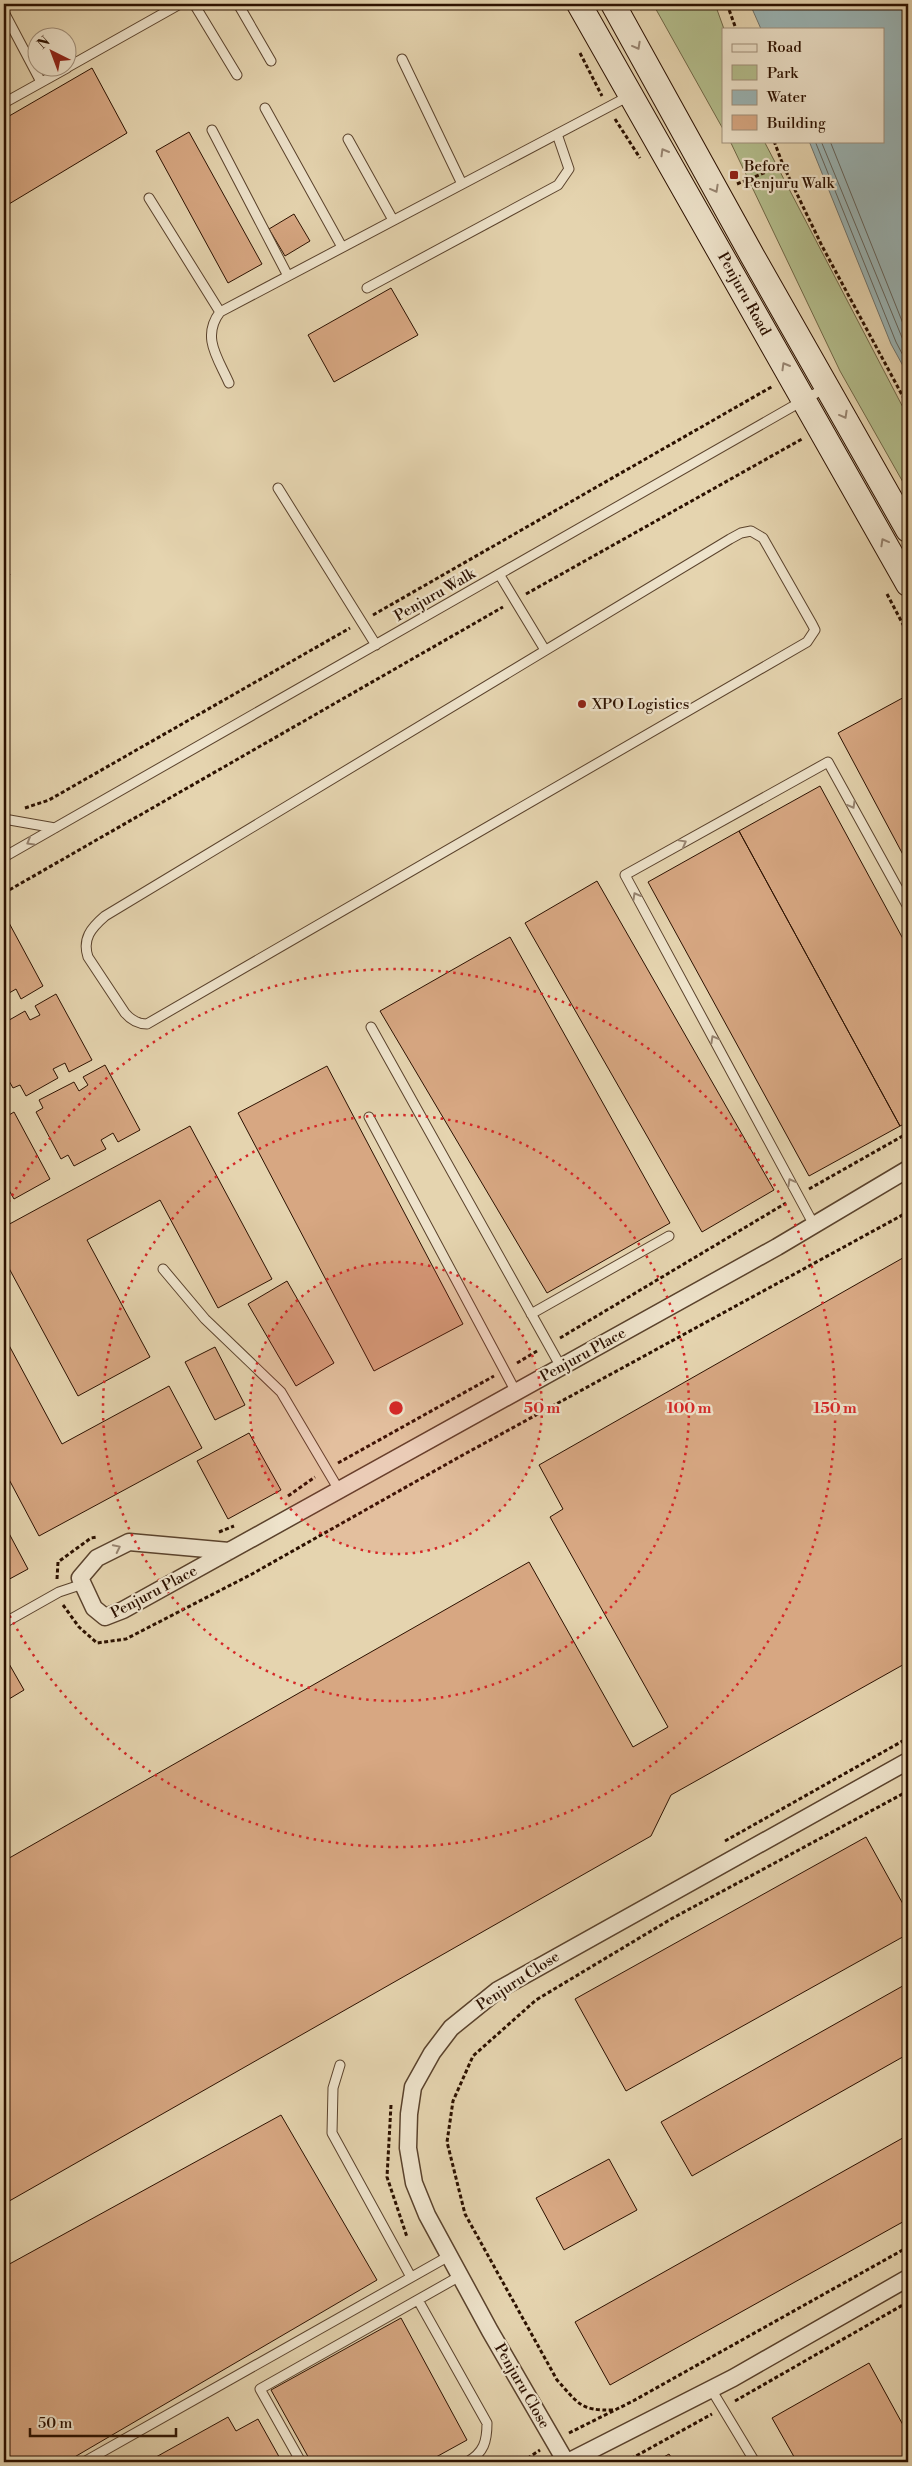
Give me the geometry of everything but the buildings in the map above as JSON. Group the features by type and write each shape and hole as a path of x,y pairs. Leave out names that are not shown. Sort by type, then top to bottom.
{"main road":[{"name":"Penjuru Road","path":"579,4 908,584"},
{"name":"Penjuru Road","path":"613,4 715,189 908,530"}],"street":[{"name":"Penjuru Place","path":"229,1551 129,1542 97,1558 80,1578 94,1608 105,1617 123,1610 561,1367 908,1169"},
{"name":"Penjuru Close","path":"908,1761 566,1950 498,1990 451,2028 432,2053 413,2087 409,2114 408,2148 414,2182 427,2215 567,2462 711,2388 908,2278"}],"lane":[{"path":"78,61 180,4"},
{"path":"194,4 237,75"},
{"path":"238,4 271,61"},
{"path":"4,12 41,82"},
{"path":"402,59 462,184"},
{"path":"4,103 48,78"},
{"path":"229,383 210,339 211,324 220,312 631,94"},
{"path":"265,108 342,248"},
{"path":"212,130 288,276"},
{"path":"367,288 558,185 569,169 557,134"},
{"path":"348,139 393,220"},
{"path":"149,198 220,312"},
{"name":"Penjuru Walk","path":"4,857 827,386"},
{"path":"278,488 376,645"},
{"path":"751,531 763,538 815,630 807,642 147,1024 140,1024 130,1019 124,1013 88,958 85,948 91,928 105,916 545,650 730,539 741,533 751,531"},
{"path":"499,574 545,650"},
{"path":"814,1224 625,876 828,762 908,907"},
{"path":"4,819 55,828"},
{"path":"371,1028 561,1367"},
{"path":"369,1117 516,1392"},
{"path":"531,1314 669,1236"},
{"path":"163,1269 205,1319 280,1392 339,1490"},
{"path":"4,1623 59,1592 83,1584"},
{"path":"340,2065 333,2088 332,2133 415,2275"},
{"path":"84,2462 449,2256"},
{"path":"301,2462 260,2389 460,2276"},
{"path":"418,2300 487,2423 487,2440 480,2453 467,2462"},
{"path":"711,2388 754,2462"}],"path":[{"path":"727,4 736,28"},
{"path":"774,142 782,165 827,255 908,406"},
{"path":"715,189 739,184 782,165"},
{"path":"18,807 25,808 49,800 778,384"},
{"path":"4,893 515,600 807,436"},
{"path":"75,1549 58,1562 57,1586 62,1603 79,1627 96,1644 126,1639 252,1574 461,1456 908,1212"},
{"path":"719,1844 908,1738"},
{"path":"613,2410 592,2411 577,2402 557,2380 465,2214 447,2142 453,2102 474,2056 536,2000 671,1919 908,1790"},
{"path":"392,2101 389,2110 387,2177 415,2275"},
{"path":"522,2462 554,2441 778,2321 908,2248"},
{"path":"625,2462 908,2302"}],"green space":[{"path":"653,4 715,4 724,28 722,28 722,127"},
{"path":"730,142 765,142 908,417 908,491 840,371"}],"water":[{"path":"750,4 908,4 908,375 891,344 809,142 884,142 884,28 761,28"}],"place":[{"name":"Before Penjuru Walk","path":"734,175"},
{"name":"XPO Logistics","path":"582,704"}]}
